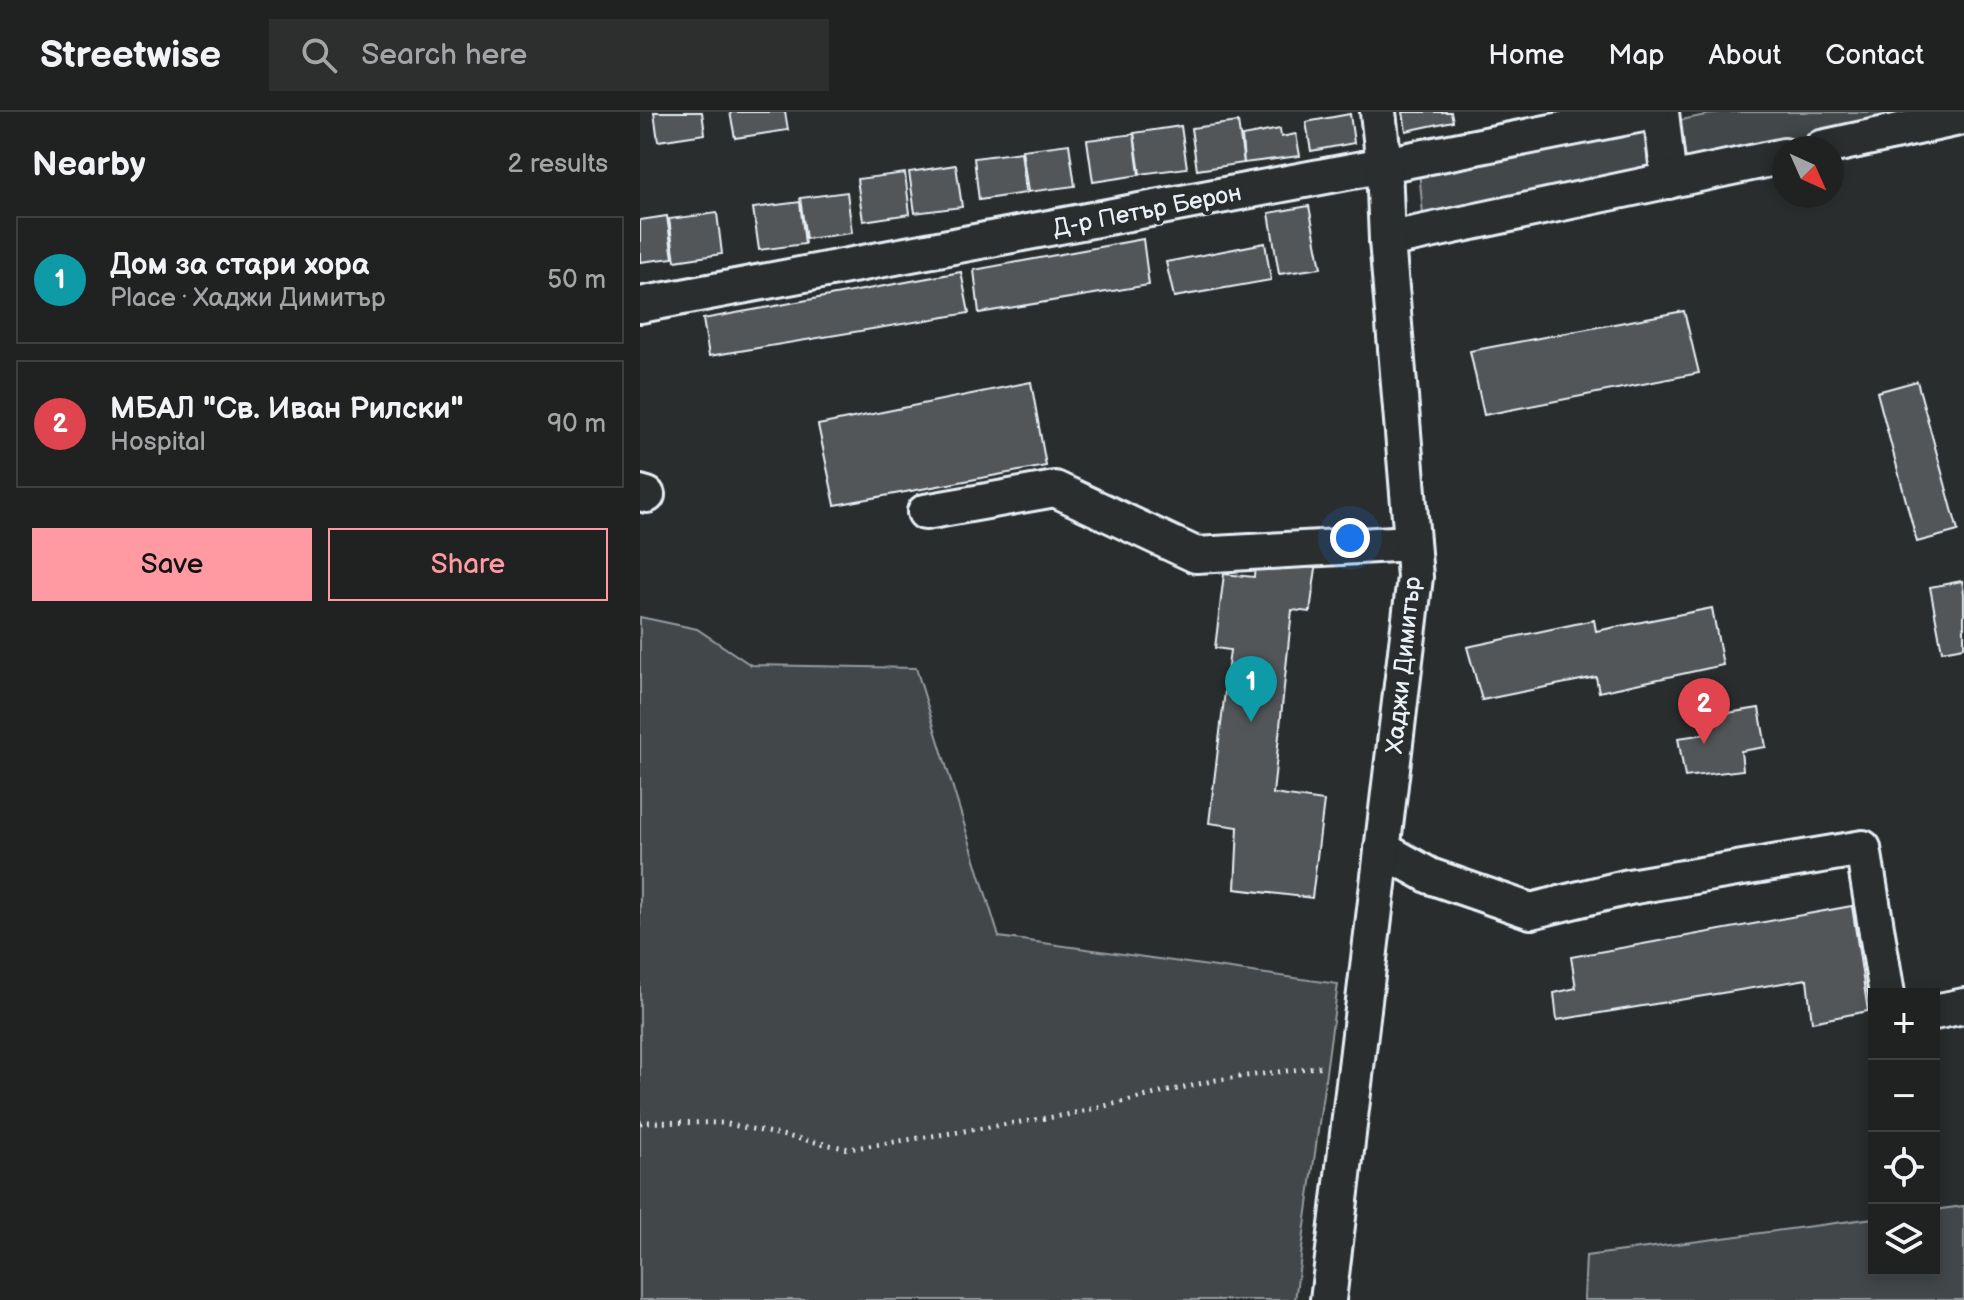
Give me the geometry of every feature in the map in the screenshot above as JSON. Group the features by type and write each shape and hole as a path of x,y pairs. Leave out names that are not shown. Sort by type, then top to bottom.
{"street":[{"name":"Хаджи Димитър","path":"1328,1300 1415,577 1378,112"},
{"name":"Д-р Петър Берон","path":"640,305 1653,112"},
{"path":"1661,112 1669,181"},
{"path":"1844,143 1951,117"},
{"path":"1387,240 1772,159"},
{"path":"925,512 1055,489 1196,555 1412,543"},
{"path":"1382,849 1430,876 1531,911 1629,887 1863,848 1886,988"},
{"path":"1940,1011 1964,1006"}],"path":[{"path":"640,1123 723,1123 849,1149 1066,1115 1216,1080 1357,1062"}],"shaded area":[{"path":"1721,112 1926,112 1815,136 1772,136 1772,145 1680,165 1676,121"},
{"path":"1648,128 1651,170 1423,214 1419,170"},
{"path":"640,617 697,629 751,665 916,668 999,937 1338,984 1295,1300 640,1300"},
{"path":"1964,1206 1964,1300 1584,1300 1586,1256 1868,1219 1868,1276 1940,1276 1940,1209"}],"building":[{"path":"654,112 702,112 705,134 658,141"},
{"path":"730,112 785,112 788,130 735,138"},
{"path":"1403,112 1451,112 1453,121 1406,131"},
{"path":"1350,114 1354,143 1311,151 1306,122"},
{"path":"1238,122 1244,163 1197,170 1191,128"},
{"path":"1181,126 1187,168 1140,174 1134,133"},
{"path":"1280,129 1281,137 1296,134 1300,156 1244,163 1242,136"},
{"path":"1134,134 1139,175 1093,182 1087,140"},
{"path":"1069,144 1075,186 1028,192 1022,150"},
{"path":"1021,152 1026,193 979,200 974,158"},
{"path":"956,165 962,207 915,213 909,172"},
{"path":"905,173 910,214 863,221 857,179"},
{"path":"847,192 852,233 806,239 800,198"},
{"path":"800,202 805,244 759,250 753,208"},
{"path":"1309,206 1321,268 1279,274 1269,213"},
{"path":"717,213 722,254 675,261 669,219"},
{"path":"667,216 673,258 640,262 640,220"},
{"path":"1143,239 1149,285 979,313 974,270"},
{"path":"1265,243 1271,280 1174,297 1166,262"},
{"path":"961,272 969,313 709,356 703,319"},
{"path":"1684,311 1699,373 1484,415 1470,351"},
{"path":"1917,381 1958,531 1917,542 1877,392"},
{"path":"1031,382 1046,466 835,505 818,425"},
{"path":"1255,563 1316,568 1310,612 1292,610 1273,794 1324,801 1312,898 1235,889 1238,827 1209,823 1230,650 1215,648 1224,574 1254,577"},
{"path":"1962,581 1964,647 1942,651 1930,587"},
{"path":"1712,608 1723,665 1599,692 1596,677 1482,700 1467,647 1594,620 1596,631"},
{"path":"1759,708 1766,747 1741,751 1743,770 1685,777 1678,738 1706,734 1703,717"},
{"path":"1852,906 1868,1011 1812,1022 1807,979 1557,1020 1554,993 1576,988 1571,957"}],"place":[{"name":"Дом за стари хора","path":"1251,722"},
{"name":"МБАЛ \"Св. Иван Рилски\"","path":"1704,744"}]}
